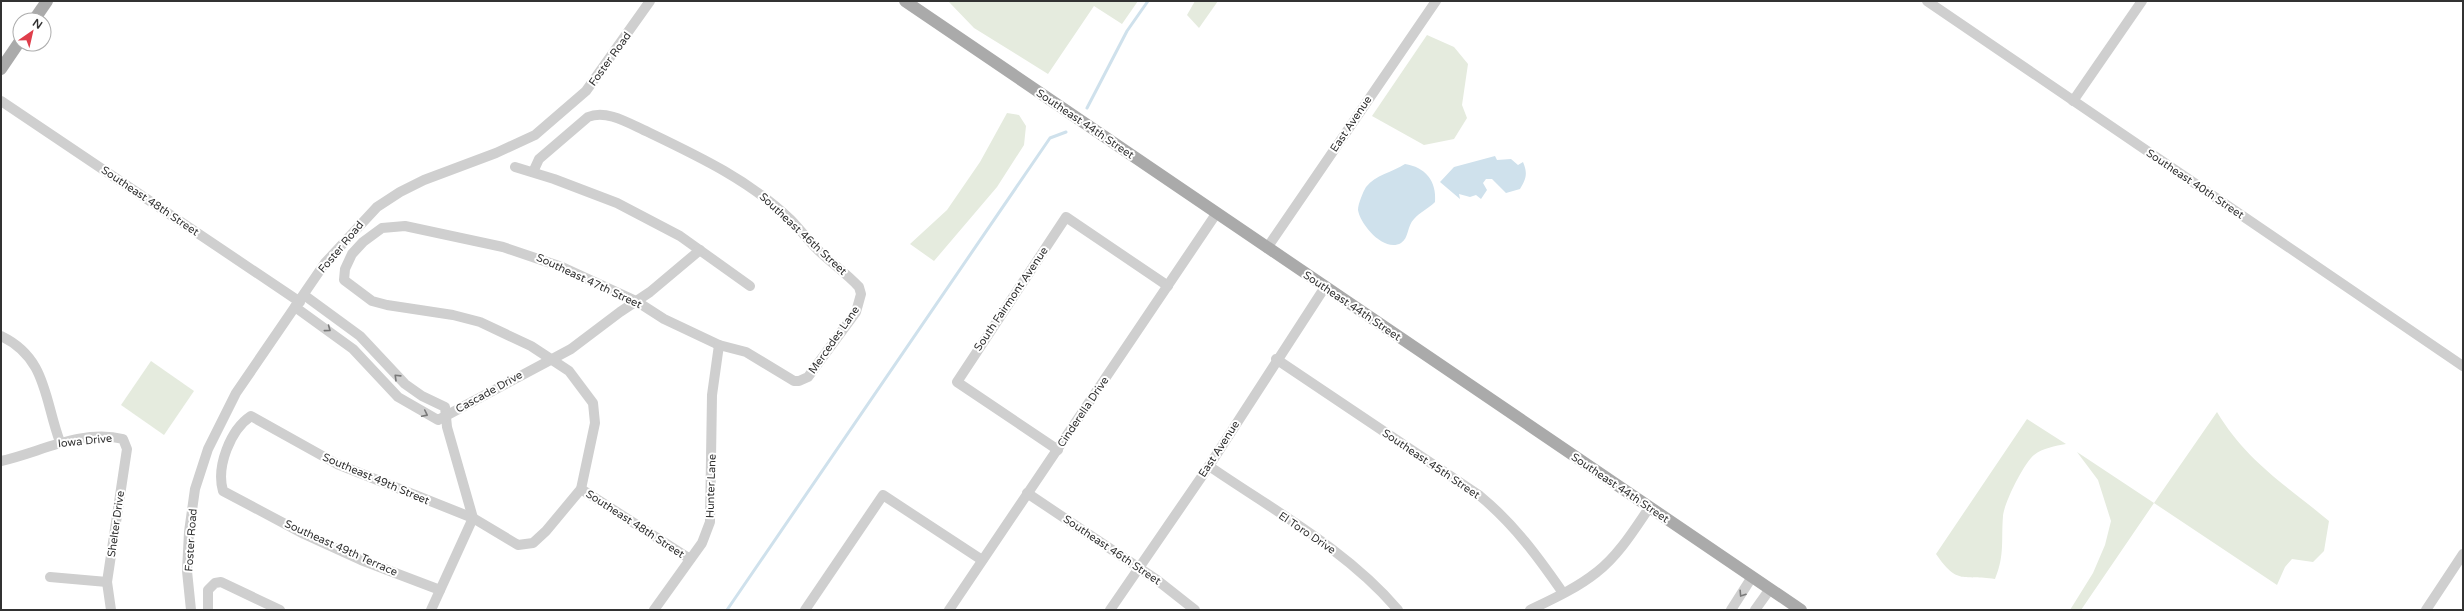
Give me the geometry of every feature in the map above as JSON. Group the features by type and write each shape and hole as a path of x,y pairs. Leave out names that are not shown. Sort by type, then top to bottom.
{"main road":[{"path":"39,12 47,1"},
{"name":"Southeast 44th Street","path":"905,1 1216,214 1801,610"},
{"path":"1,69 13,52"}],"street":[{"name":"Foster Road","path":"191,610 187,571 189,532 195,489 208,449 236,393 325,263 377,207 424,180 496,154 535,135 586,91 650,1"},
{"name":"East Avenue","path":"1267,248 1436,1"},
{"name":"Southeast 40th Street","path":"1927,1 2463,366"},
{"path":"2073,101 2142,1"},
{"name":"Southeast 48th Street","path":"1,101 300,301 360,336 405,384 422,396 445,407 447,417 438,420 398,397 352,349 300,301"},
{"name":"Southeast 46th Street","path":"533,172 539,159 588,117 596,114 610,116 706,160 753,189 789,219 817,249 853,280 859,287 861,294"},
{"path":"515,167 533,172 617,203 680,236 750,286"},
{"name":"Cinderella Drive","path":"949,610 1216,214"},
{"name":"South Fairmont Avenue","path":"1058,450 957,382 1066,217 1168,286"},
{"name":"Southeast 47th Street","path":"552,358 506,333 480,322 453,315 387,305 372,301 344,280 345,269 352,254 363,242 382,228 405,226 534,256 636,301 664,318 719,345 746,352 786,378 799,382"},
{"name":"Cascade Drive","path":"473,518 448,427 447,417 457,409 552,358 572,349 650,292 700,250"},
{"name":"East Avenue","path":"1110,610 1209,466 1276,359 1325,287"},
{"name":"Mercedes Lane","path":"799,382 808,377 856,312 861,294"},
{"path":"1,336 32,359 41,378 60,442"},
{"name":"Hunter Lane","path":"654,610 702,542 710,522 712,395 719,345"},
{"path":"431,610 473,518 518,545 533,543 546,531 581,489 595,423 593,403 569,371 552,358"},
{"name":"Southeast 45th Street","path":"1276,359 1480,496 1497,510 1533,549 1563,593"},
{"name":"Southeast 49th Street","path":"223,491 220,480 221,466 242,422 251,416 337,464 473,518"},
{"name":"Iowa Drive","path":"1,461 60,442 113,436 123,439"},
{"name":"Shelter Drive","path":"111,610 107,582 127,449 123,439"},
{"name":"El Toro Drive","path":"1209,466 1349,562 1381,590 1398,610"},
{"name":"Southeast 48th Street","path":"581,489 690,559"},
{"name":"Southeast 49th Terrace","path":"223,491 304,534 361,560 440,590"},
{"name":"Southeast 46th Street","path":"1027,493 1139,568 1195,610"},
{"path":"805,610 883,495 982,560"},
{"path":"1530,610 1563,593 1597,572 1612,557 1649,508"},
{"path":"2426,610 2463,554"},
{"path":"50,577 107,582"},
{"path":"1731,610 1752,577"},
{"path":"208,610 208,590 215,583 221,582 280,610"},
{"path":"1756,610 1770,589"}],"shaded area":[{"path":"948,1 1138,1 1122,24 1094,6 1048,74 974,28"},
{"path":"1195,1 1218,1 1199,28 1187,15"},
{"path":"1427,35 1454,47 1468,64 1462,105 1467,118 1454,139 1424,145 1372,116"},
{"path":"1007,113 1019,115 1026,126 1024,145 997,187 934,261 910,244 947,210 980,162"},
{"path":"151,361 194,391 164,435 121,405"},
{"path":"2217,412 2229,430 2254,459 2329,521 2324,551 2313,562 2292,559 2285,567 2277,585 2154,503"},
{"path":"2027,419 2066,444 2045,449 2034,455 2025,466 2015,484 2004,510 2001,555 1995,579 1962,577 1956,575 1950,571 1936,554"},
{"path":"2077,452 2154,503 2081,610 2070,610 2093,573 2105,545 2111,521 2098,480"}],"water":[{"path":"1495,156 1497,160 1511,159 1518,165 1523,162 1526,176 1520,189 1506,193 1492,179 1486,179 1483,183 1487,190 1481,199 1476,195 1470,197 1459,194 1460,199 1440,182 1454,167"},
{"path":"1405,164 1418,168 1428,176 1434,188 1435,202 1414,219 1404,241 1394,245 1387,244 1380,241 1368,229 1360,216 1358,210 1359,205 1366,187 1374,179"}],"waterway":[{"path":"1087,108 1127,31 1148,1"},
{"path":"727,610 1050,138 1066,132"}]}
